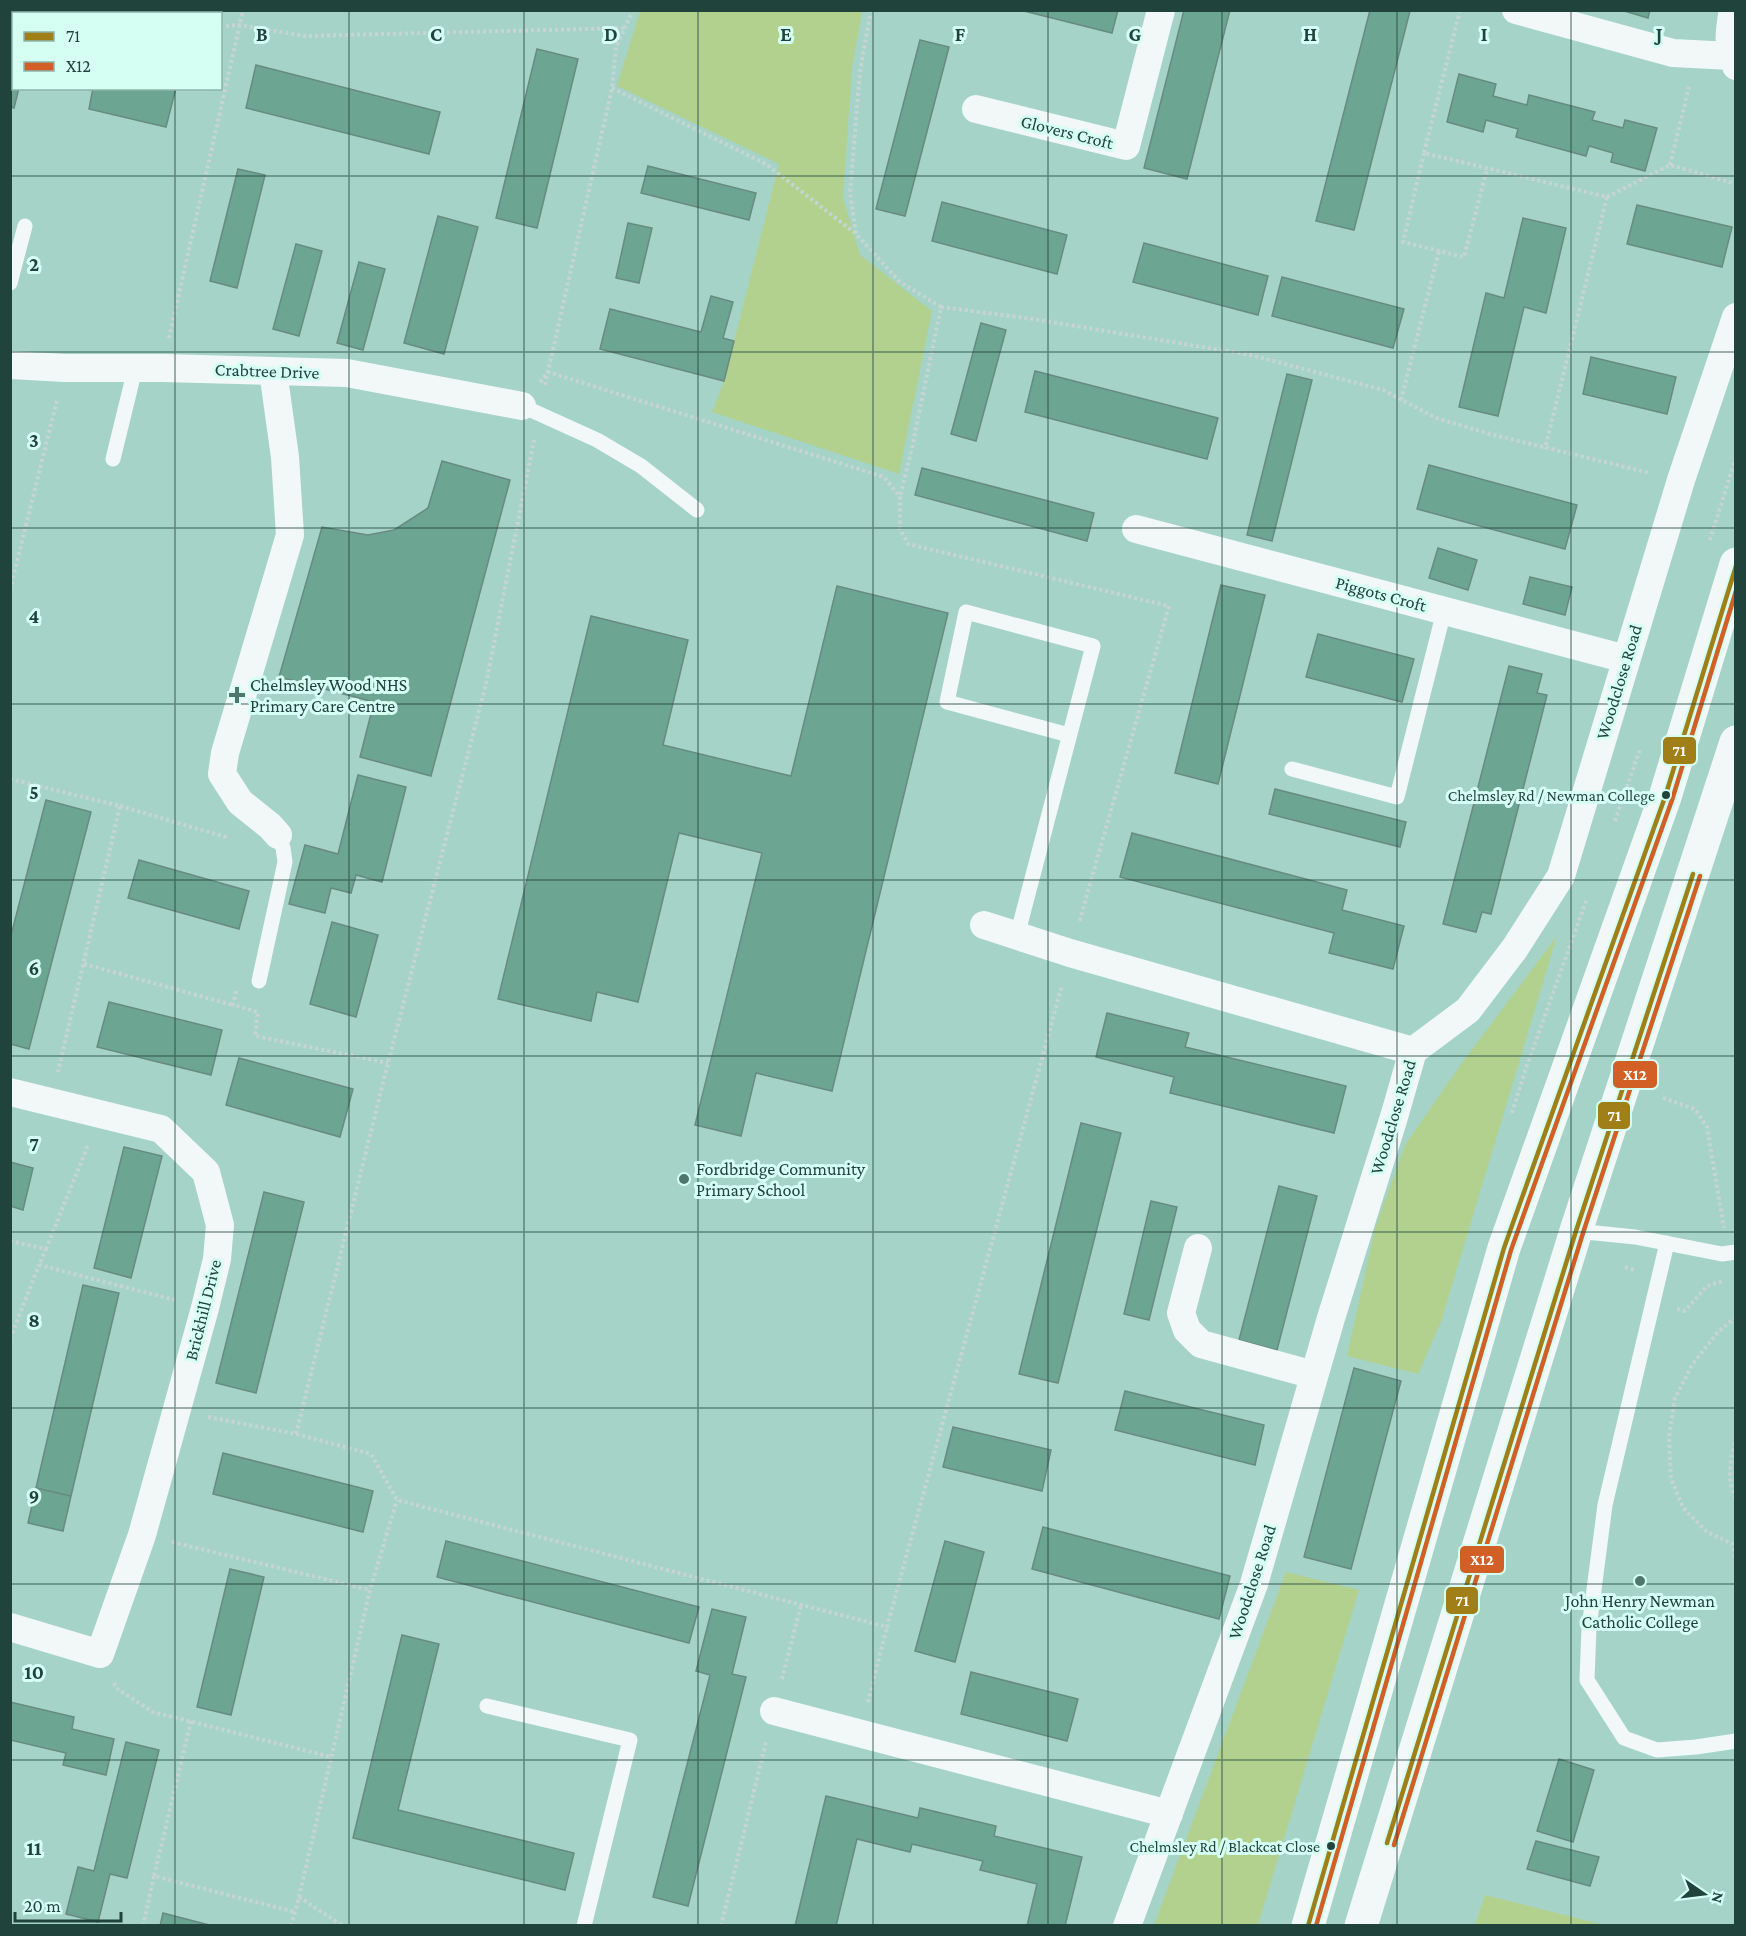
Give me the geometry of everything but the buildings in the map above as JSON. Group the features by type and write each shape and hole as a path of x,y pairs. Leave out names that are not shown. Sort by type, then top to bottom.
{"street":[{"name":"Glovers Croft","path":"976,109 1126,146 1161,10"},
{"path":"1516,10 1672,53 1698,53 1733,61 1728,37 1733,10"},
{"name":"Woodclose Road","path":"1127,1926 1254,1584 1314,1375 1413,1051 1468,1010 1515,948 1561,876 1681,480 1736,317"},
{"name":"Crabtree Drive","path":"10,364 65,368 347,373 530,411"},
{"path":"273,371 285,457 290,535 225,753 222,774 240,802 270,826 278,836"},
{"name":"Piggots Croft","path":"1136,529 1626,658"},
{"path":"1308,1926 1504,1248 1665,797 1736,564"},
{"path":"1361,1926 1576,1231 1736,742"},
{"path":"984,925 1070,953 1413,1051"},
{"name":"Brickhill Drive","path":"10,1092 161,1129 206,1172 220,1225 217,1259 177,1411 142,1535 100,1654"},
{"path":"1198,1248 1181,1313 1187,1330 1201,1344 1314,1375"},
{"path":"10,1627 100,1654"},
{"path":"774,1711 1169,1814"}],"lane":[{"path":"10,283 25,226"},
{"path":"113,459 149,368"},
{"path":"530,411 597,440 641,466 697,510"},
{"path":"1292,769 1397,797 1444,610"},
{"path":"1017,936 1093,646 966,612 947,702 1069,735"},
{"path":"259,981 285,862 278,836"},
{"path":"1576,1231 1635,1237 1722,1254 1732,1252"},
{"path":"1668,1243 1605,1505 1589,1628 1587,1680 1624,1738 1657,1749 1695,1747 1736,1741"},
{"path":"487,1706 630,1740 584,1926"}],"path":[{"path":"222,90 243,10"},
{"path":"296,1434 388,1063 486,684 530,411 548,372 612,88 616,47 633,10"},
{"path":"856,234 850,193 860,71 871,10"},
{"path":"1460,10 1402,243 1464,257 1487,169"},
{"path":"222,26 239,25 305,36 626,28"},
{"path":"1670,165 1698,53"},
{"path":"612,88 765,164 856,234 900,282 941,307 1033,319 1251,355 1383,390 1436,418 1545,448 1681,480"},
{"path":"149,368 222,90"},
{"path":"1424,153 1607,197 1670,165 1736,184"},
{"path":"1545,448 1607,197"},
{"path":"1401,400 1439,251"},
{"path":"860,1733 1070,953 1169,606 908,544 900,529 900,497 941,307"},
{"path":"10,590 65,368"},
{"path":"530,411 548,372"},
{"path":"548,372 884,477 900,497"},
{"path":"10,779 120,806 50,1102"},
{"path":"84,964 232,1005"},
{"path":"1663,1098 1695,1109 1707,1127 1732,1252"},
{"path":"10,1340 100,1114"},
{"path":"10,1241 46,1249"},
{"path":"39,1264 205,1308"},
{"path":"1736,1317 1717,1333 1692,1365 1675,1398 1669,1437 1671,1478 1683,1508 1707,1532 1734,1544 1736,1564"},
{"path":"177,1411 296,1434 371,1454 397,1500 887,1627"},
{"path":"1736,1437 1731,1455 1732,1492 1736,1499"},
{"path":"291,1926 370,1590 397,1500"},
{"path":"142,1535 370,1590"},
{"path":"722,1926 801,1605"},
{"path":"100,1654 117,1688 153,1712 331,1757"},
{"path":"143,1926 191,1721"},
{"path":"154,1876 295,1912"},
{"path":"299,1898 343,1926"}],"green space":[{"path":"640,11 862,11 852,68 843,198 860,255 932,311 899,474 712,412 724,381 779,164 617,86"},
{"path":"1557,936 1441,1322 1418,1374 1347,1356 1375,1229 1405,1145 1459,1067"},
{"path":"1286,1572 1359,1590 1258,1925 1154,1925"},
{"path":"1485,1895 1604,1925 1475,1925"}],"transit line":[{"name":"71","path":"1308,1926 1504,1248 1665,797 1736,566"},
{"name":"X12","path":"1316,1926 1511,1250 1672,800 1736,591"},
{"name":"71","path":"1387,1843 1576,1231 1693,874"},
{"name":"X12","path":"1394,1845 1583,1233 1700,876"}],"place":[{"name":"Chelmsley Wood NHS Primary Care Centre","path":"237,695"},
{"name":"Chelmsley Rd / Newman College","path":"1666,795"},
{"name":"Fordbridge Community Primary School","path":"684,1179"},
{"name":"John Henry Newman Catholic College","path":"1640,1581"},
{"name":"Chelmsley Rd / Blackcat Close","path":"1331,1846"}]}
